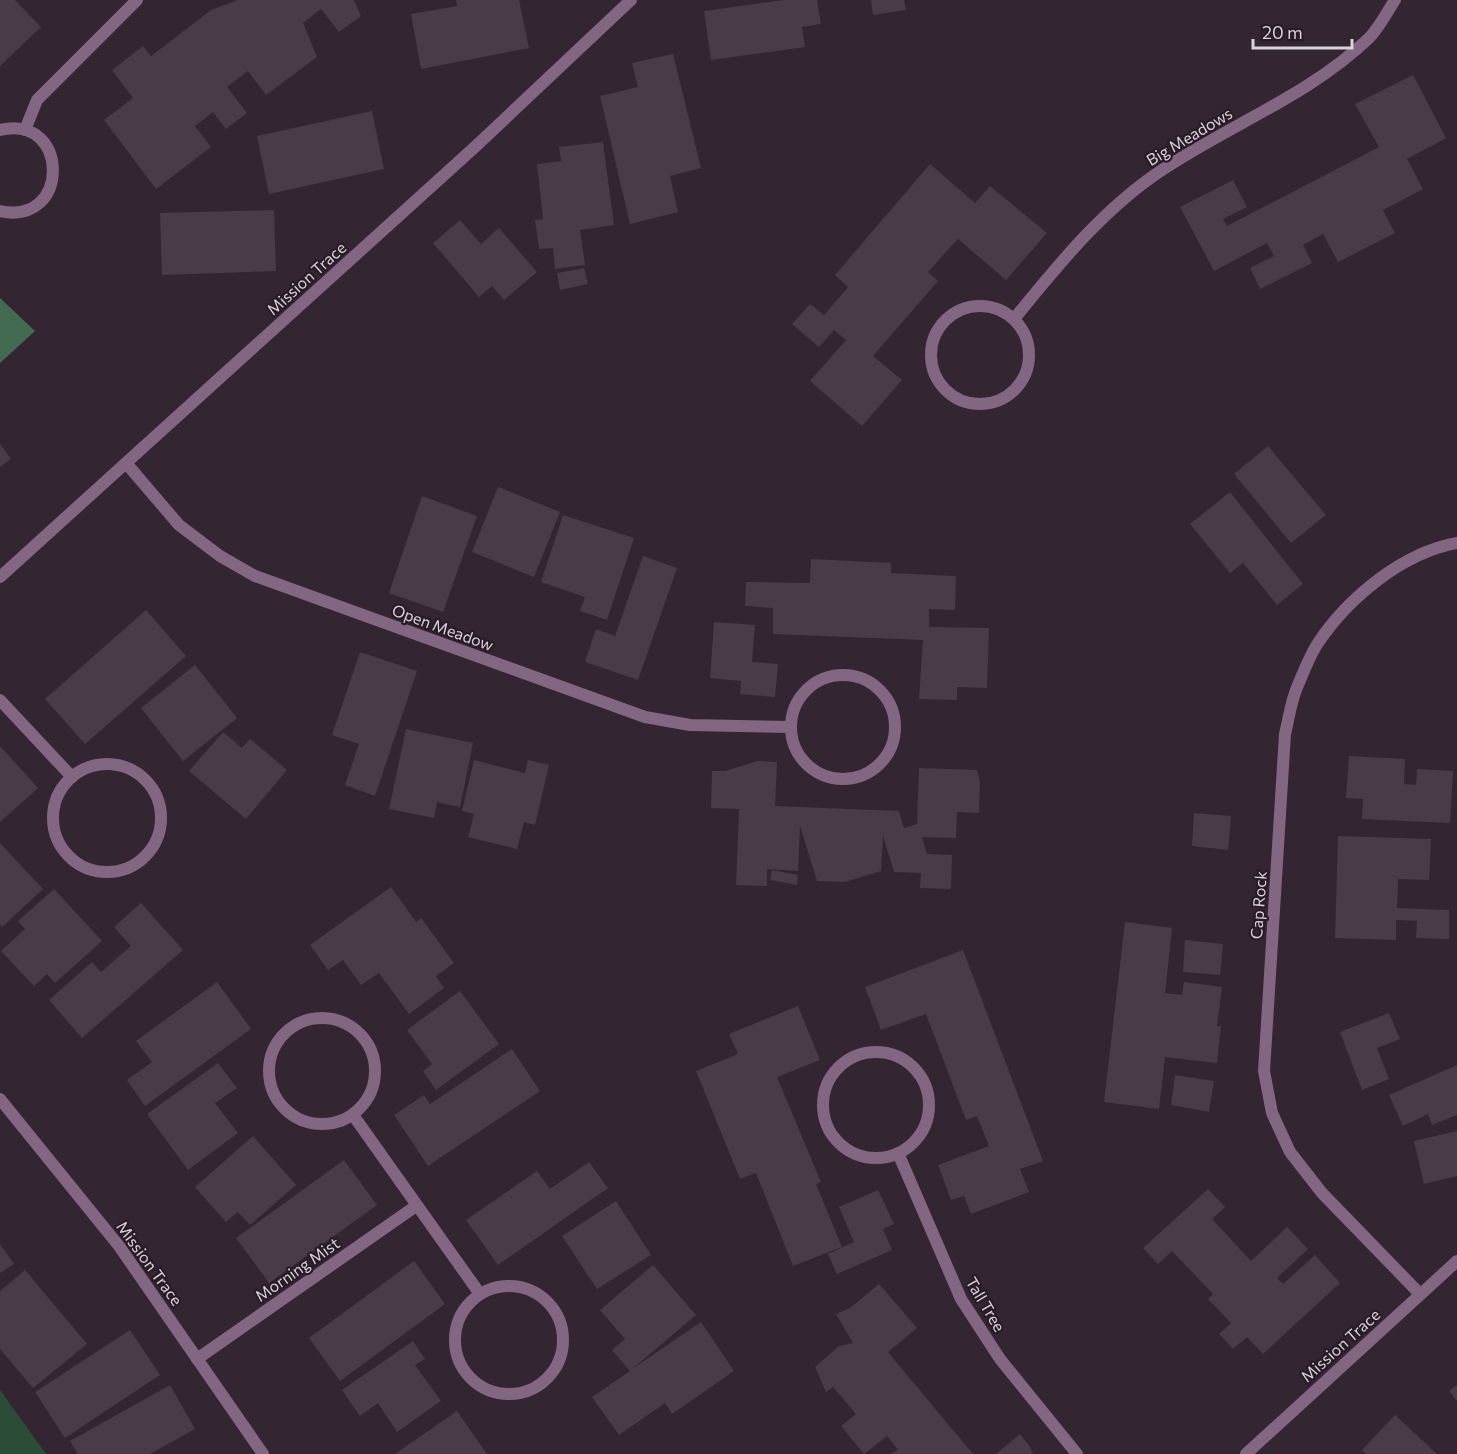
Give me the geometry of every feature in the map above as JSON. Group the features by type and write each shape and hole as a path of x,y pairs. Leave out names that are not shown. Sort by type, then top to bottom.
{"street":[{"path":"25,130 37,100 137,0"},
{"name":"Mission Trace","path":"0,577 476,146 631,0"},
{"name":"Big Meadows","path":"1014,319 1062,261 1117,205 1161,170 1323,75 1371,36 1395,0"},
{"path":"0,130 14,128 35,135 50,151 54,173 52,183 40,202 20,212 0,211"},
{"path":"978,306 991,307 1014,319 1023,329 1030,353 1025,378 1017,389 1007,397 982,405 969,404 947,392 936,376 931,357 936,332 944,322 965,308 978,306"},
{"name":"Open Meadow","path":"126,463 179,525 220,556 255,576 645,717 690,725 791,727"},
{"name":"Cap Rock","path":"1420,1294 1322,1193 1290,1152 1272,1113 1264,1071 1285,734 1296,687 1317,644 1347,606 1404,563 1457,543"},
{"path":"844,675 870,682 881,690 892,707 896,728 889,754 880,765 870,773 843,780 817,773 806,764 795,747 791,727 792,713 806,690 830,676 844,675"},
{"path":"0,700 72,777"},
{"path":"112,764 139,774 149,784 157,796 162,823 159,837 152,850 142,860 117,872 103,872 89,869 66,853 56,835 53,813 56,800 72,777 91,767 112,764"},
{"path":"316,1017 330,1018 344,1022 366,1040 376,1066 375,1080 364,1105 353,1115 327,1125 313,1124 288,1113 278,1102 268,1077 269,1062 280,1037 290,1028 316,1017"},
{"path":"868,1052 895,1055 917,1071 925,1083 928,1110 925,1124 919,1136 898,1153 877,1157 857,1154 840,1143 827,1126 823,1099 826,1086 833,1073 843,1063 854,1057 868,1052"},
{"name":"Mission Trace","path":"0,1099 118,1246 263,1454"},
{"path":"353,1115 480,1294"},
{"name":"Tall Tree","path":"898,1153 961,1299 1000,1359 1077,1454"},
{"name":"Morning Mist","path":"197,1359 416,1206"},
{"name":"Mission Trace","path":"1246,1454 1457,1261"},
{"path":"521,1287 535,1292 556,1311 562,1324 563,1352 558,1366 539,1386 519,1393 497,1393 484,1388 463,1369 456,1350 456,1328 465,1309 480,1294 493,1288 521,1287"}],"green space":[{"path":"0,298 35,331 0,363"},
{"path":"0,1390 46,1454 0,1454"}],"building":[{"path":"0,0 15,0 41,27 0,66"},
{"path":"238,0 354,0 361,16 339,32 321,9 303,23 317,57 266,95 248,71 227,87 247,113 226,129 213,112 195,126 211,147 156,189 104,120 133,98 112,70 143,46 151,56 211,10"},
{"path":"456,0 519,0 529,48 421,69 411,14 457,6"},
{"path":"784,0 817,0 821,24 802,27 805,47 711,60 704,11"},
{"path":"871,0 904,0 906,10 873,15"},
{"path":"673,54 701,168 670,176 678,212 630,224 600,96 638,87 632,63"},
{"path":"1413,75 1446,138 1407,159 1423,189 1383,210 1395,233 1338,262 1323,234 1303,245 1312,263 1260,289 1250,268 1274,256 1267,243 1214,271 1180,207 1233,180 1247,207 1223,219 1227,226 1379,147 1355,104"},
{"path":"372,111 384,169 269,194 257,136"},
{"path":"603,142 614,225 580,230 585,265 555,269 553,248 539,249 535,220 543,219 537,164 561,161 559,147"},
{"path":"930,164 975,203 990,186 1047,233 1006,280 958,239 928,272 938,281 873,356 902,380 862,426 810,381 846,340 834,330 819,347 792,324 810,304 824,315 848,287 835,275"},
{"path":"274,210 276,271 162,275 160,213"},
{"path":"460,220 481,244 499,228 537,272 504,300 492,286 479,297 433,243"},
{"path":"584,268 588,284 560,290 557,273"},
{"path":"0,444 11,459 0,467"},
{"path":"1268,446 1326,515 1291,543 1234,474"},
{"path":"498,487 560,512 534,577 472,552"},
{"path":"1230,492 1303,584 1277,605 1243,563 1230,573 1190,524"},
{"path":"422,496 477,516 443,612 389,593"},
{"path":"563,515 634,538 607,620 580,611 585,597 541,582"},
{"path":"643,556 677,568 638,680 585,662 596,629 615,636"},
{"path":"811,559 891,563 891,573 956,576 955,610 929,609 929,627 989,628 987,688 957,687 957,700 919,699 923,640 773,634 773,608 745,606 746,582 810,583"},
{"path":"146,610 186,656 85,744 45,699"},
{"path":"714,622 755,625 752,662 778,664 775,697 740,694 741,681 710,678"},
{"path":"360,652 417,671 375,796 345,785 359,744 332,735"},
{"path":"195,665 237,718 183,761 141,708"},
{"path":"406,729 473,743 460,807 437,802 434,818 389,809"},
{"path":"223,732 242,748 250,739 287,770 246,819 189,771"},
{"path":"0,746 38,788 0,822"},
{"path":"1349,756 1405,759 1404,784 1416,785 1417,769 1453,771 1450,823 1362,819 1363,799 1346,798"},
{"path":"474,760 525,773 528,760 549,765 535,825 524,822 517,849 468,837 474,814 462,811"},
{"path":"758,761 777,762 775,806 899,811 904,828 917,824 919,768 977,770 980,782 979,813 957,812 956,838 922,837 927,854 952,855 951,889 920,888 921,873 894,872 883,836 881,871 845,882 817,881 800,826 798,871 767,869 767,886 736,885 739,809 711,808 712,771 725,771"},
{"path":"1194,813 1231,816 1228,850 1192,846"},
{"path":"1338,836 1431,839 1429,880 1398,879 1397,908 1449,910 1449,939 1416,938 1417,921 1396,920 1396,940 1335,938"},
{"path":"0,843 43,889 2,927 0,924"},
{"path":"772,870 798,875 797,885 770,880"},
{"path":"391,887 416,922 421,918 454,963 436,976 444,988 409,1014 379,973 361,985 343,960 328,970 310,945"},
{"path":"54,889 102,941 55,983 47,974 34,986 1,951 25,929 18,921"},
{"path":"141,903 183,950 82,1038 49,1000 92,962 101,972 131,946 114,927"},
{"path":"1125,922 1172,928 1165,993 1182,995 1184,982 1222,987 1217,1026 1221,1026 1217,1063 1165,1057 1159,1109 1104,1102"},
{"path":"1185,940 1223,944 1220,975 1183,972"},
{"path":"963,950 1043,1161 1020,1169 1029,1192 971,1214 964,1196 951,1200 938,1165 989,1146 977,1116 966,1120 926,1014 881,1030 865,987"},
{"path":"217,982 251,1029 145,1106 127,1080 152,1062 136,1041"},
{"path":"460,991 499,1044 436,1090 423,1071 432,1064 407,1030"},
{"path":"798,1006 820,1060 777,1077 821,1182 816,1184 842,1247 793,1266 756,1173 740,1179 696,1071 738,1054 729,1034"},
{"path":"1389,1013 1400,1039 1377,1048 1389,1079 1362,1090 1340,1032"},
{"path":"512,1049 540,1091 428,1166 394,1115 424,1095 430,1104"},
{"path":"218,1063 237,1088 215,1103 238,1133 188,1170 147,1114"},
{"path":"1457,1065 1457,1115 1432,1125 1428,1114 1403,1126 1389,1095"},
{"path":"1175,1075 1214,1081 1209,1112 1171,1105"},
{"path":"1457,1131 1457,1176 1424,1184 1414,1141"},
{"path":"253,1136 296,1185 250,1225 238,1212 226,1222 195,1187"},
{"path":"344,1160 377,1205 269,1283 236,1238"},
{"path":"589,1162 608,1188 498,1265 466,1220 537,1171 550,1189"},
{"path":"1208,1189 1225,1207 1212,1219 1251,1261 1287,1227 1308,1249 1277,1278 1283,1284 1315,1255 1340,1283 1263,1354 1247,1337 1233,1349 1219,1334 1231,1323 1208,1299 1213,1294 1172,1251 1158,1264 1143,1248"},
{"path":"878,1190 894,1224 883,1229 892,1250 837,1274 828,1254 854,1242 839,1207"},
{"path":"616,1201 651,1255 597,1289 562,1236"},
{"path":"0,1244 14,1264 0,1273"},
{"path":"414,1261 445,1304 340,1381 309,1338"},
{"path":"653,1265 696,1315 632,1369 701,1322 734,1371 672,1414 665,1403 619,1435 592,1397 630,1371 612,1350 625,1339 600,1310"},
{"path":"25,1270 87,1344 33,1388 0,1349 0,1291"},
{"path":"879,1284 917,1328 888,1352 973,1454 890,1454 898,1450 887,1436 864,1454 841,1426 856,1414 833,1387 826,1392 815,1367 839,1346 853,1343 836,1314 850,1308"},
{"path":"130,1330 160,1375 65,1438 35,1392"},
{"path":"413,1341 425,1359 415,1365 441,1401 397,1432 378,1403 360,1416 342,1390"},
{"path":"170,1385 195,1429 150,1454 78,1454 70,1441"},
{"path":"1457,1385 1457,1401 1449,1391"},
{"path":"457,1411 487,1454 395,1454"},
{"path":"1395,1415 1437,1454 1366,1454 1362,1450"},
{"path":"1020,1434 1033,1454 996,1454"}]}
